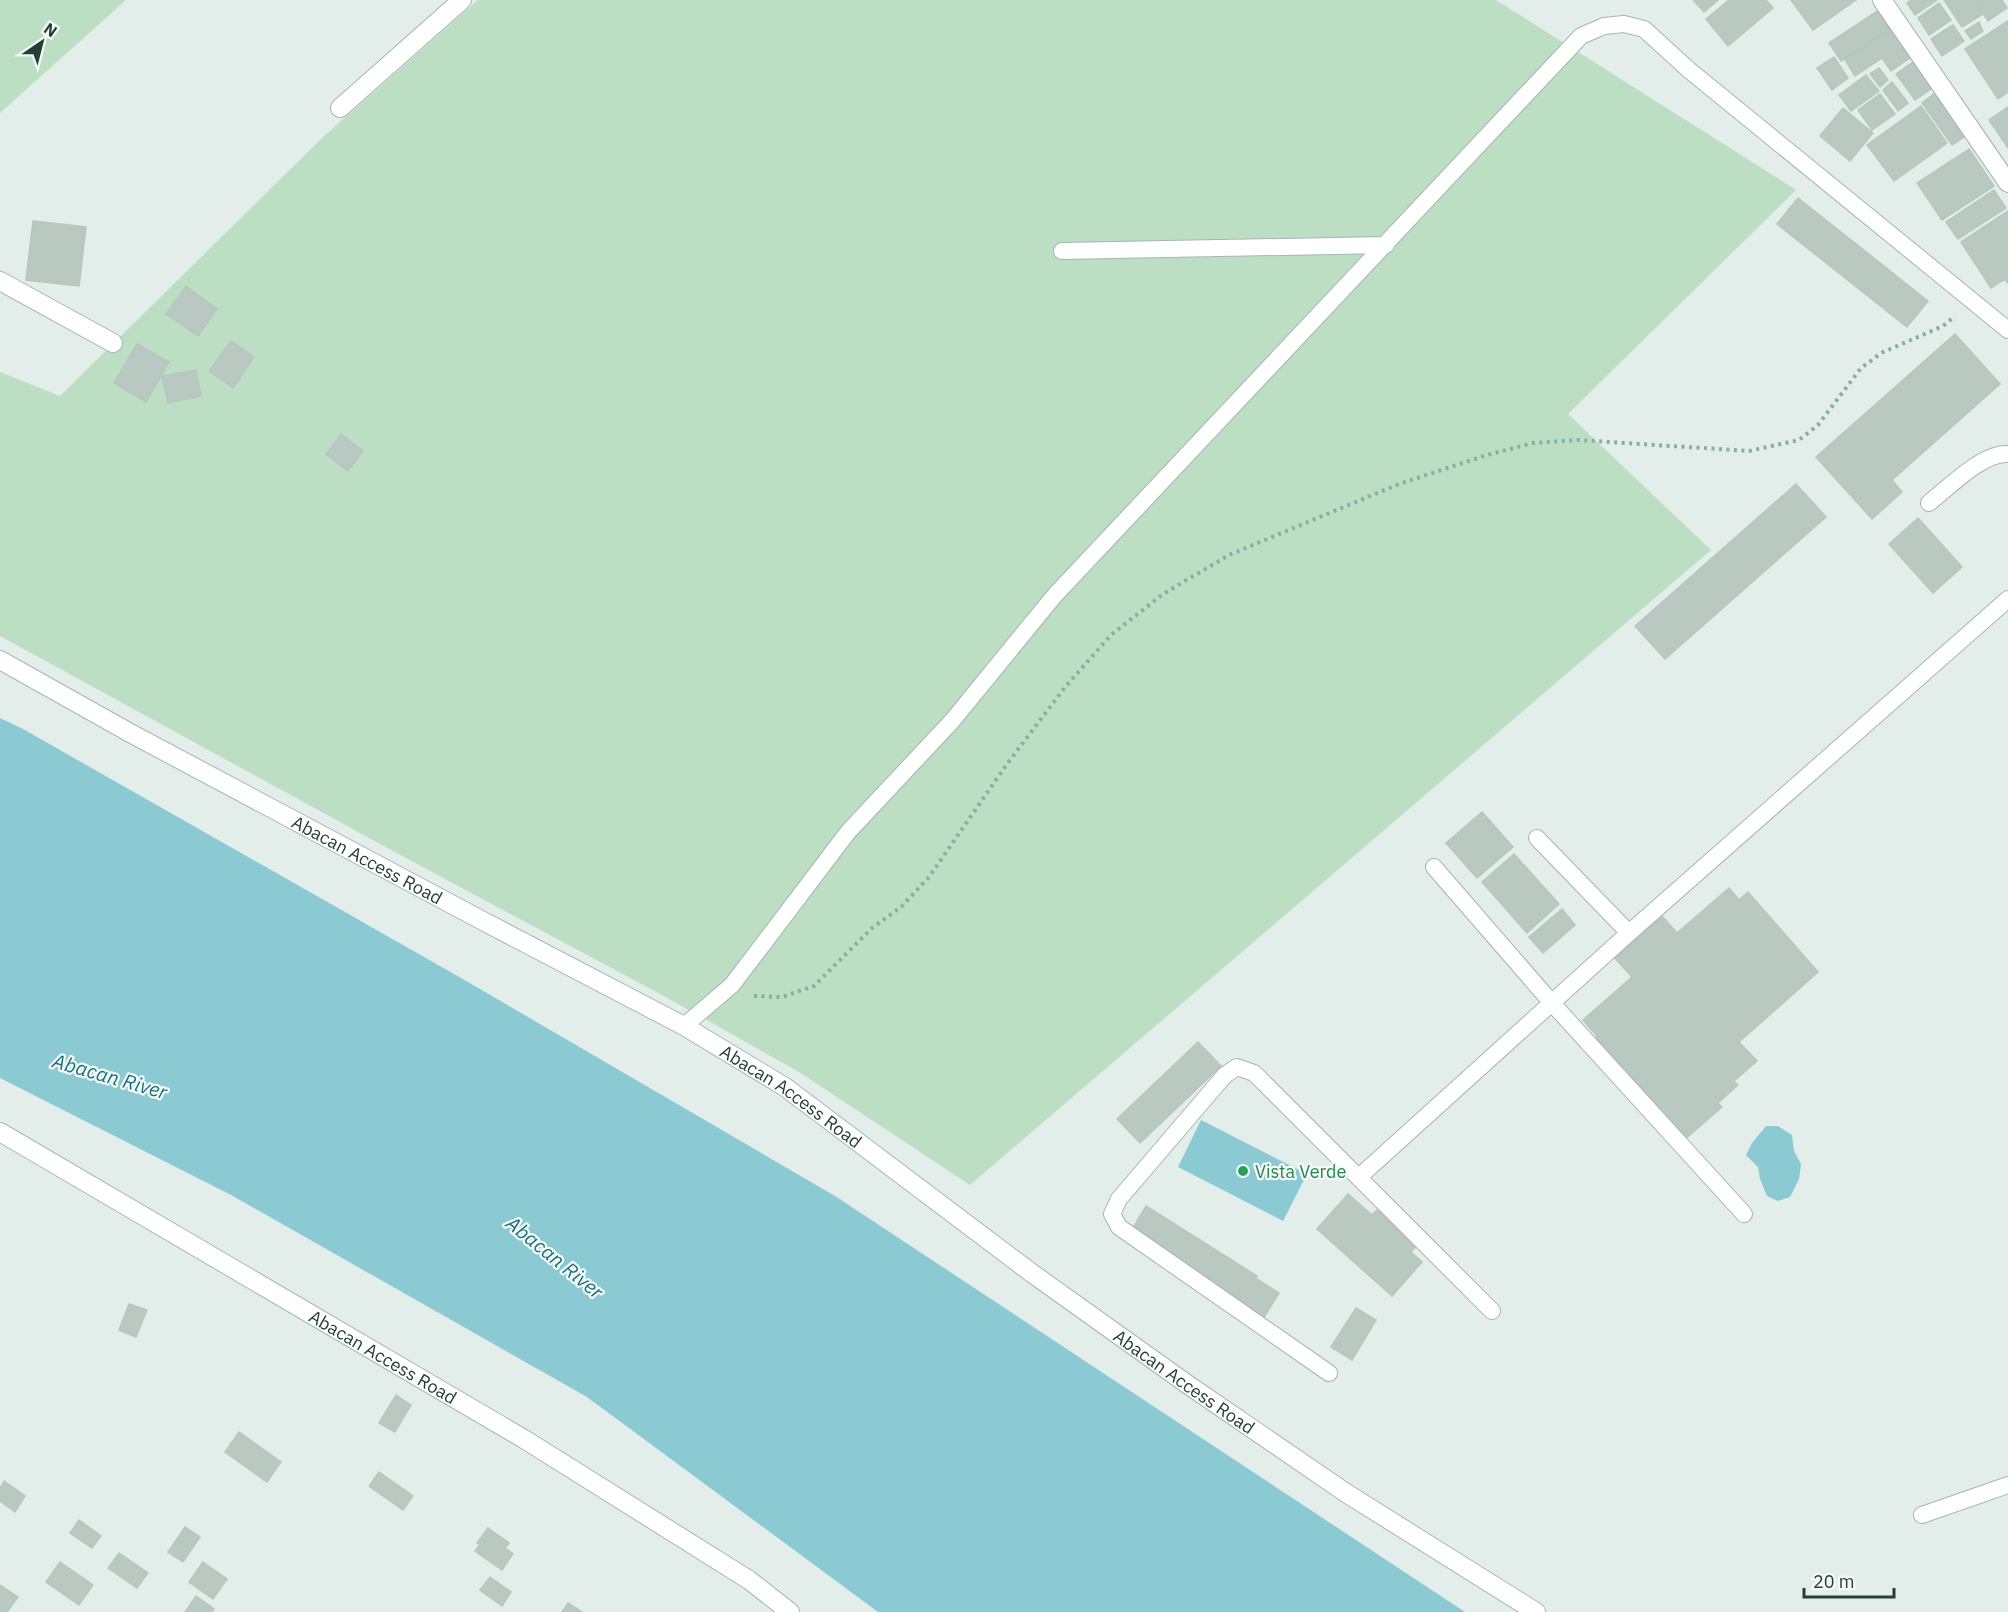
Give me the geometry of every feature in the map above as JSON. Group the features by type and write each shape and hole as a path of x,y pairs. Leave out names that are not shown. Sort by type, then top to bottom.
{"street":[{"path":"340,108 462,0"},
{"path":"1882,0 2008,183"},
{"path":"0,281 113,343"},
{"name":"Abacan Access Road","path":"0,660 153,745 684,1026 785,1088 1033,1274 1187,1384 1318,1474 1536,1612"},
{"name":"Abacan Access Road","path":"0,1132 524,1439 749,1580 790,1612"}],"lane":[{"path":"684,1026 732,985 848,832 952,721 1055,596 1581,36 1604,26 1624,24 1644,29 1689,70 2008,330"},
{"path":"1062,251 1386,245"},
{"path":"1929,503 1977,465 2000,453 2008,454"},
{"path":"1359,1177 1551,1002 2008,599"},
{"path":"1537,838 1629,933"},
{"path":"1434,867 1551,1002 1743,1214"},
{"path":"1329,1373 1119,1227 1112,1214 1119,1199 1225,1075 1237,1067 1254,1074 1492,1311"},
{"path":"1922,1515 2008,1485"}],"path":[{"path":"732,985 751,995 772,997 782,997 814,986 872,928 901,907 929,877 1007,764 1066,686 1112,635 1163,594 1229,555 1399,484 1487,455 1533,443 1578,440 1749,451 1799,440 1818,425 1861,368 1881,353 1953,320 1971,299"}],"green space":[{"path":"0,0 126,0 0,113"},
{"path":"478,0 1496,0 1796,190 1568,414 1711,550 970,1185 799,1072 662,995 0,636 0,372 60,396 323,137"}],"water":[{"name":"Abacan River","path":"0,718 461,978 835,1196 1465,1612 878,1612 587,1397 231,1195 0,1078"},
{"name":"Vista Verde","path":"1201,1120 1307,1174 1283,1221 1178,1167"},
{"path":"1766,1126 1778,1126 1792,1135 1794,1151 1801,1164 1799,1179 1790,1197 1778,1201 1767,1196 1758,1167 1746,1155 1752,1143"}],"building":[{"path":"1693,0 1718,0 1704,12"},
{"path":"1729,0 1766,0 1773,8 1728,46 1706,19"},
{"path":"1791,0 1856,0 1813,30"},
{"path":"1911,0 1937,0 1915,15 1907,3"},
{"path":"1944,0 1974,0 1983,14 1962,27"},
{"path":"1974,0 2002,0 2007,8 1988,21"},
{"path":"1939,3 1951,20 1929,35 1918,18"},
{"path":"1885,6 1897,23 1841,61 1829,43"},
{"path":"2008,21 2008,92 1998,99 1965,49"},
{"path":"1979,22 1983,31 1971,39 1965,31"},
{"path":"1897,24 1917,53 1891,71 1882,58 1855,76 1845,60"},
{"path":"1953,25 1964,41 1942,56 1931,39"},
{"path":"1834,57 1848,78 1832,90 1817,68"},
{"path":"1919,58 1938,84 1915,100 1896,74"},
{"path":"1879,68 1888,80 1880,87 1870,74"},
{"path":"1866,75 1879,91 1851,111 1839,95"},
{"path":"1892,82 1908,103 1898,111 1883,90"},
{"path":"1939,90 1970,133 1952,145 1922,103"},
{"path":"1880,94 1895,114 1872,130 1858,110"},
{"path":"1921,106 1947,143 1894,181 1867,145"},
{"path":"2008,107 2008,148 1989,120"},
{"path":"1843,108 1873,133 1850,161 1820,136"},
{"path":"1969,149 1994,186 1942,220 1917,183"},
{"path":"1994,190 2006,208 1958,239 1946,222"},
{"path":"1798,198 1928,301 1907,327 1777,224"},
{"path":"2008,211 2008,283 2005,279 1991,288 1961,242"},
{"path":"33,221 86,227 79,286 26,280"},
{"path":"186,286 217,309 198,336 166,314"},
{"path":"1955,334 2000,384 1892,480 1902,492 1872,519 1816,457"},
{"path":"231,341 254,357 233,388 209,371"},
{"path":"137,344 169,362 146,402 114,383"},
{"path":"196,370 201,396 168,403 162,376"},
{"path":"341,434 363,451 348,471 326,454"},
{"path":"1796,484 1826,517 1665,659 1635,626"},
{"path":"1918,518 1962,567 1933,593 1889,544"},
{"path":"1482,812 1513,847 1477,878 1446,843"},
{"path":"1514,854 1559,904 1527,933 1482,882"},
{"path":"1729,888 1739,900 1748,892 1818,972 1739,1042 1757,1061 1734,1081 1738,1085 1718,1103 1722,1107 1684,1140 1592,1041 1597,1036 1583,1020 1632,977 1615,958 1662,916 1677,933"},
{"path":"1562,909 1575,925 1543,953 1529,937"},
{"path":"1198,1042 1221,1066 1140,1143 1117,1119"},
{"path":"1348,1194 1372,1215 1379,1208 1418,1244 1411,1252 1422,1262 1392,1296 1317,1229"},
{"path":"1146,1206 1257,1276 1241,1301 1131,1231"},
{"path":"1257,1279 1279,1293 1261,1322 1238,1309"},
{"path":"129,1304 147,1310 136,1337 119,1330"},
{"path":"1356,1308 1376,1320 1352,1360 1331,1347"},
{"path":"396,1395 411,1405 395,1432 379,1423"},
{"path":"239,1432 281,1462 267,1482 225,1452"},
{"path":"379,1472 413,1496 403,1510 369,1486"},
{"path":"4,1481 25,1496 15,1512 0,1501 0,1488"},
{"path":"79,1520 101,1536 92,1548 70,1533"},
{"path":"185,1527 200,1537 183,1562 168,1552"},
{"path":"488,1528 509,1543 505,1548 513,1554 502,1570 475,1551 480,1544 477,1543"},
{"path":"119,1553 148,1573 137,1588 108,1568"},
{"path":"60,1562 93,1585 79,1605 46,1582"},
{"path":"203,1562 227,1579 213,1599 189,1582"},
{"path":"490,1577 511,1592 502,1606 480,1590"},
{"path":"0,1585 18,1597 7,1612 0,1612"},
{"path":"196,1596 214,1609 212,1612 185,1612"},
{"path":"568,1603 582,1612 562,1612"}],"place":[{"name":"Vista Verde","path":"1243,1171"}]}
